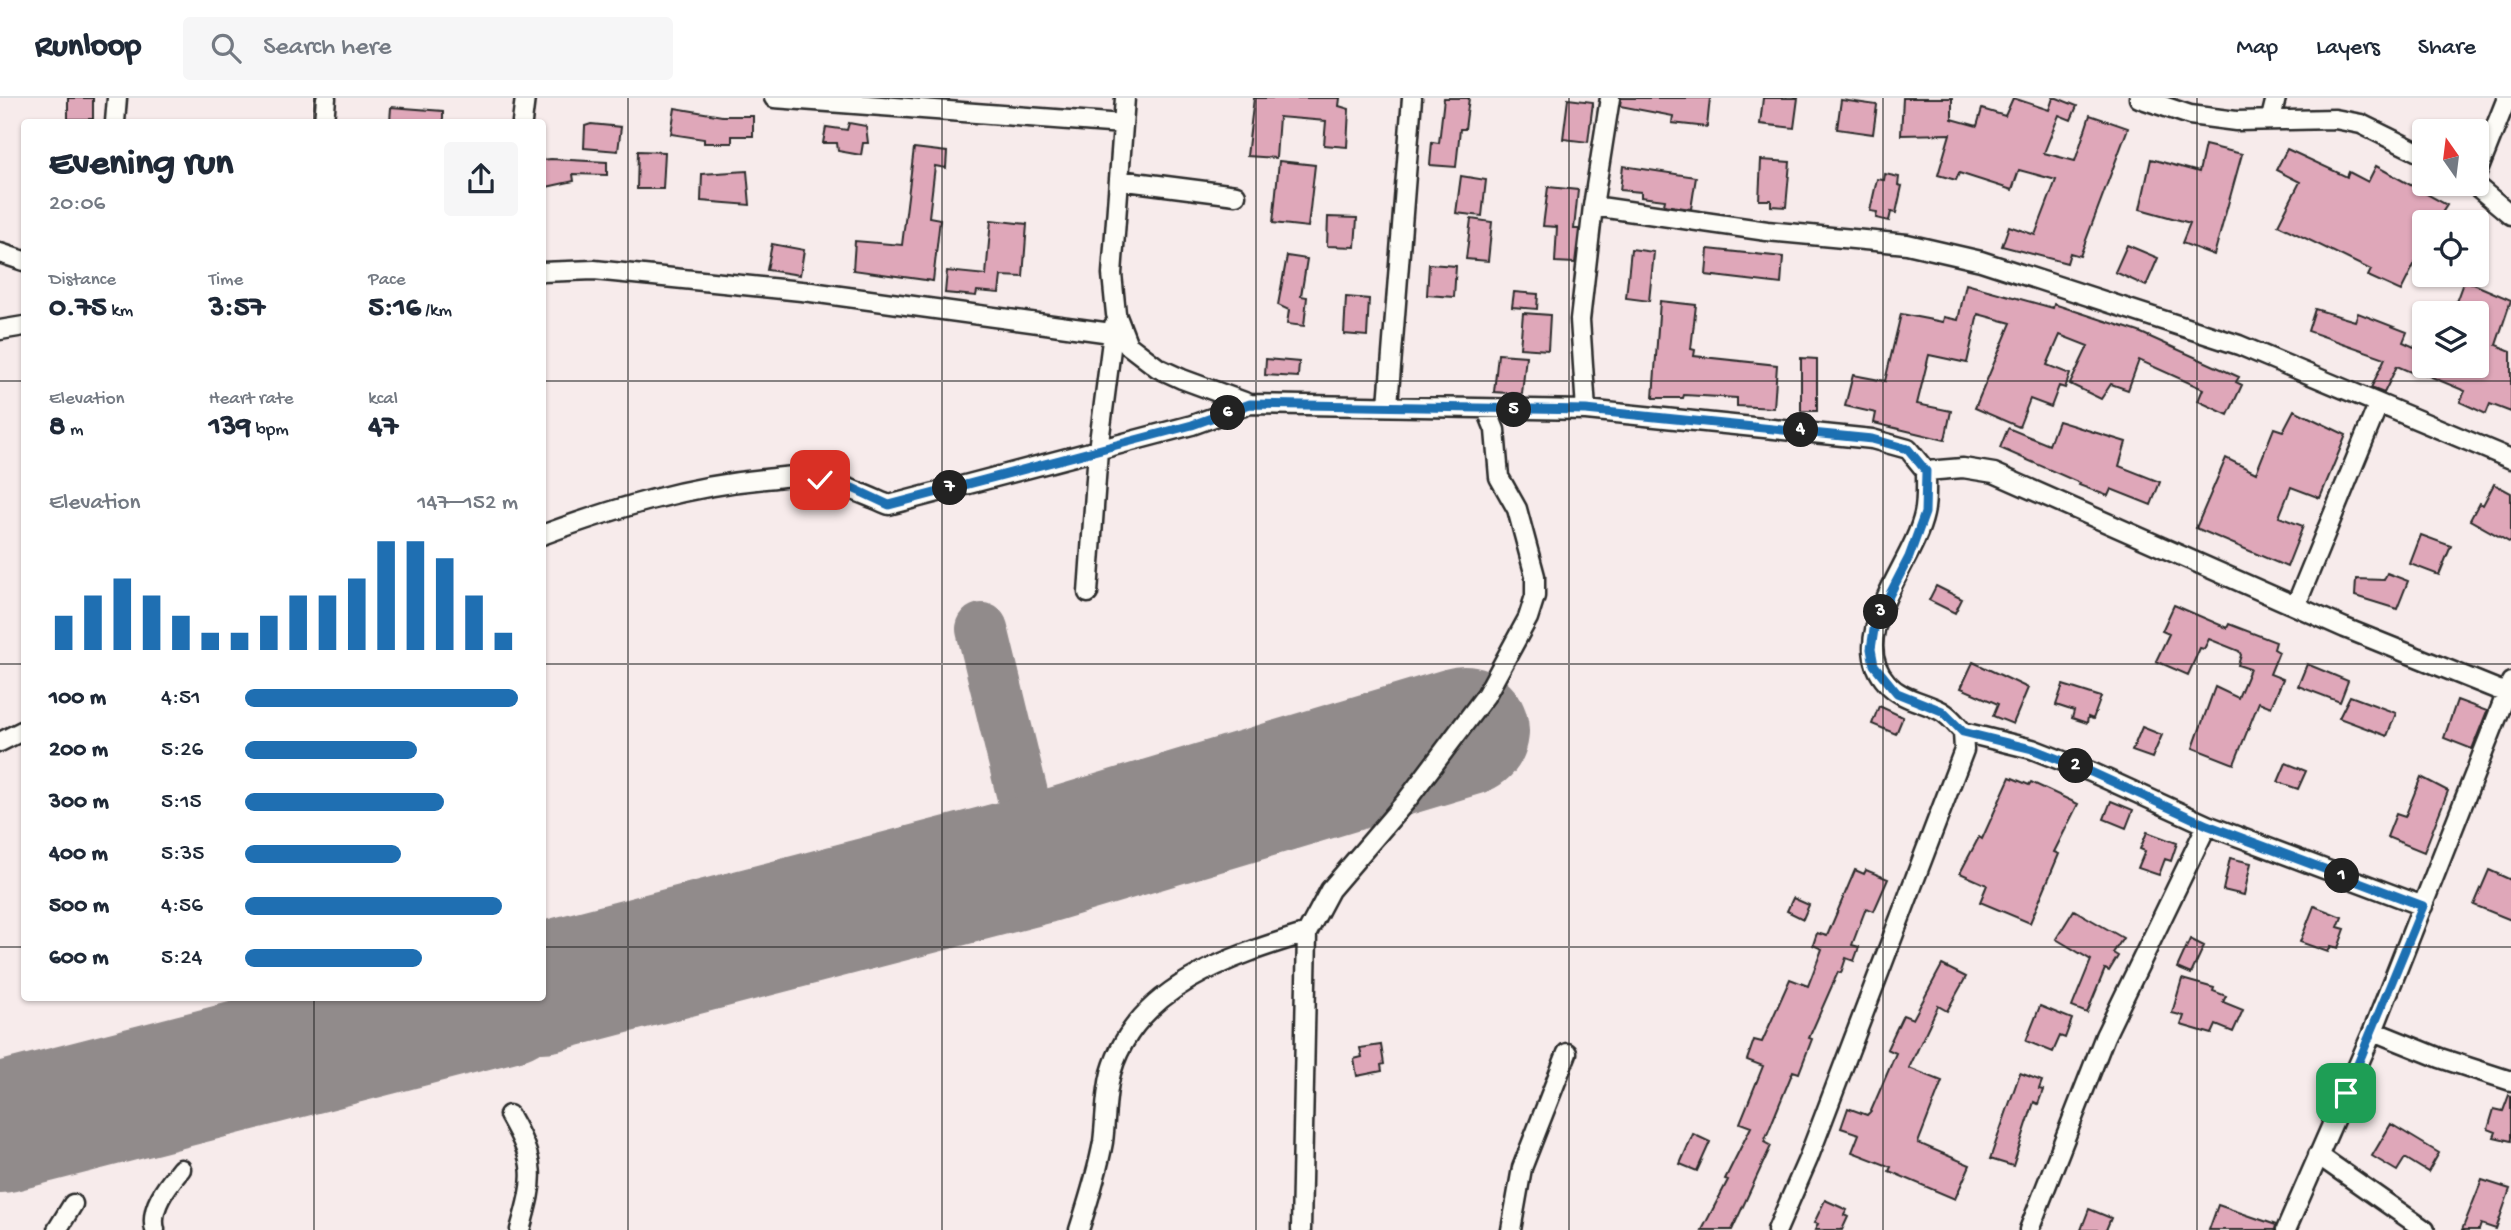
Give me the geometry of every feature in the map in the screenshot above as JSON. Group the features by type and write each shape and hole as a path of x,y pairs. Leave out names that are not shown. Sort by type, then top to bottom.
{"street":[{"path":"115,119 117,98"},
{"path":"324,119 326,98"},
{"path":"522,119 525,98"},
{"path":"774,98 824,99 922,110 1123,124"},
{"path":"922,110 938,98"},
{"path":"1125,98 1112,274 1116,314 1128,345 1158,368 1250,404"},
{"path":"1388,405 1412,98"},
{"path":"1586,410 1580,320 1592,206 1610,98"},
{"path":"2139,98 2190,115 2236,121 2271,118 2335,119 2361,124 2412,149"},
{"path":"2271,118 2276,98"},
{"path":"2489,143 2507,98"},
{"path":"1119,180 1236,195"},
{"path":"2488,196 2511,215"},
{"path":"1592,206 1767,230 1908,243 1981,261 2238,345 2511,459"},
{"path":"0,253 21,260"},
{"path":"546,272 594,270 811,292 1111,333"},
{"path":"1087,593 1098,450 1111,333 1116,314"},
{"path":"0,330 21,326"},
{"path":"546,534 634,504 710,485 795,476 846,485 889,505 1192,425 1250,404 1586,410 1872,439 1908,449 1926,471 1925,513 1909,557 1875,623 1871,649 1874,665 1897,693 1942,711 1963,732 2032,749 2091,772 2207,825 2423,906"},
{"path":"2296,605 2378,405"},
{"path":"1301,1230 1307,933 1330,890 1407,800 1486,695 1528,618 1535,596 1535,576 1517,509 1499,477 1495,430 1486,410"},
{"path":"1926,471 1964,468 1994,474 2296,605 2508,688 2373,1031 2286,1230"},
{"path":"0,742 21,732"},
{"path":"1777,1230 1808,1159 1959,767 1964,750 1963,732"},
{"path":"2029,1230 2105,1036 2207,825"},
{"path":"1079,1230 1102,1143 1111,1075 1119,1051 1139,1022 1149,1009 1178,988 1228,958 1307,933"},
{"path":"2373,1031 2440,1058 2511,1081"},
{"path":"1511,1230 1522,1168 1567,1053"},
{"path":"509,1115 531,1158 532,1172 520,1230"},
{"path":"2318,1155 2425,1230"},
{"path":"155,1230 155,1214 159,1203 181,1169"},
{"path":"57,1230 73,1204"}],"building":[{"path":"68,98 93,98 93,119 68,119"},
{"path":"1254,98 1340,98 1339,106 1349,109 1347,147 1324,145 1326,121 1279,117 1276,158 1247,156"},
{"path":"1444,98 1469,98 1465,129 1460,129 1456,167 1430,165 1432,142 1439,143"},
{"path":"1621,98 1710,98 1707,127 1672,123 1673,116 1620,106"},
{"path":"1763,98 1798,98 1794,128 1760,124"},
{"path":"1903,98 1952,98 1952,119 1977,126 1982,109 2005,116 2013,98 2049,110 2053,98 2057,98 2077,106 2071,120 2059,115 2044,153 2075,161 2090,115 2128,128 2080,256 2070,253 2067,263 2002,246 2009,226 2035,235 2056,180 2019,170 2012,190 1959,173 1956,180 1938,175 1950,134 1901,135"},
{"path":"1568,99 1593,102 1588,142 1563,139"},
{"path":"1841,100 1877,105 1873,134 1837,129"},
{"path":"391,107 443,111 443,119 390,119"},
{"path":"675,108 722,116 753,116 753,136 732,136 732,143 704,143 704,139 671,134"},
{"path":"849,123 866,126 868,143 863,143 861,155 838,151 837,143 823,143 826,127 847,130"},
{"path":"591,124 621,127 618,151 584,148 585,126"},
{"path":"2205,145 2242,154 2214,255 2182,243 2190,223 2140,209 2151,159 2199,172"},
{"path":"914,148 947,152 946,168 935,166 929,217 940,219 933,281 853,270 855,241 902,245"},
{"path":"2287,149 2347,177 2349,172 2368,182 2376,166 2412,186 2412,196 2431,196 2447,205 2444,210 2412,210 2412,269 2401,291 2368,276 2371,270 2278,225 2300,182 2276,170"},
{"path":"638,151 665,152 663,189 637,189"},
{"path":"546,160 607,162 607,175 573,174 574,181 546,187"},
{"path":"1761,160 1790,162 1786,207 1771,206 1771,200 1759,200"},
{"path":"1279,161 1315,165 1308,227 1273,223"},
{"path":"1623,166 1696,177 1691,209 1664,205 1665,200 1641,197 1641,192 1620,190"},
{"path":"747,171 750,205 701,201 702,174"},
{"path":"1885,174 1899,177 1898,185 1902,186 1896,213 1891,212 1889,221 1876,218 1877,212 1870,211 1877,179 1884,180"},
{"path":"1461,176 1486,180 1482,216 1456,213"},
{"path":"1548,187 1578,190 1574,229 1579,229 1575,263 1555,262 1557,227 1543,226"},
{"path":"1328,217 1357,218 1355,247 1327,246"},
{"path":"1471,219 1492,222 1488,261 1466,259"},
{"path":"991,220 1027,224 1023,277 1001,276 999,293 977,291 976,296 945,293 947,271 986,275"},
{"path":"772,244 804,250 800,275 767,270"},
{"path":"2127,245 2158,258 2146,286 2115,272"},
{"path":"1631,249 1654,252 1649,301 1626,298"},
{"path":"1708,249 1783,257 1781,284 1706,275"},
{"path":"1287,256 1307,259 1301,296 1307,297 1304,326 1287,324 1289,310 1278,305"},
{"path":"1429,264 1456,266 1454,297 1427,295"},
{"path":"1966,284 2053,308 2054,304 2139,332 2239,377 2236,382 2242,385 2228,415 2198,401 2203,389 2139,360 2128,390 2111,384 2101,399 2070,384 2088,346 2060,335 2047,365 2070,374 2065,388 2059,386 2051,407 2030,399 2019,427 1975,408 2011,323 1978,314 1967,363 1929,355 1917,404 1951,411 1945,440 1874,423 1876,413 1845,406 1853,375 1885,381 1901,314 1943,322 1944,317 1958,320"},
{"path":"2461,287 2480,287 2511,300 2496,345 2511,351 2511,412 2490,404 2486,414 2460,402 2465,391 2434,378 2489,378 2489,301 2456,301"},
{"path":"1514,292 1538,294 1537,309 1512,307"},
{"path":"1346,297 1369,299 1367,336 1344,334"},
{"path":"1660,301 1696,305 1691,349 1695,350 1694,356 1777,365 1774,408 1737,406 1737,398 1684,395 1683,398 1653,398"},
{"path":"2315,309 2355,321 2358,313 2407,332 2403,342 2412,346 2412,373 2397,366 2384,393 2371,388 2385,358 2308,331"},
{"path":"1523,313 1550,315 1548,350 1520,348"},
{"path":"1498,354 1526,356 1522,394 1494,392"},
{"path":"1801,358 1817,359 1817,411 1801,411"},
{"path":"1266,359 1299,362 1298,377 1265,375"},
{"path":"2294,410 2346,435 2320,498 2291,487 2279,517 2303,526 2287,567 2196,528 2226,458 2256,473 2274,428 2283,431"},
{"path":"2058,421 2126,442 2119,466 2160,482 2151,505 2111,489 2108,496 2000,448 2008,428 2049,445"},
{"path":"2494,484 2511,493 2511,543 2470,520 2479,503 2483,505"},
{"path":"2421,535 2451,546 2439,575 2410,564"},
{"path":"2387,573 2408,581 2397,609 2355,596 2356,579 2384,580"},
{"path":"1936,586 1962,599 1955,613 1929,600"},
{"path":"2174,605 2227,628 2229,624 2276,642 2274,649 2279,652 2270,674 2283,679 2271,707 2259,702 2234,764 2193,748 2215,687 2238,698 2250,669 2238,665 2241,655 2239,651 2209,639 2204,649 2200,648 2188,675 2156,661 2169,634 2162,631"},
{"path":"1973,662 2028,688 2013,724 1993,716 1998,704 1961,688"},
{"path":"2307,664 2348,681 2340,702 2298,686"},
{"path":"2063,685 2101,697 2093,719 2088,717 2087,723 2072,718 2074,711 2056,705"},
{"path":"2350,696 2396,713 2387,736 2339,718"},
{"path":"2457,700 2487,711 2472,749 2444,738"},
{"path":"1879,706 1903,717 1896,734 1872,724"},
{"path":"2142,727 2162,735 2152,758 2132,751"},
{"path":"2286,763 2306,771 2298,789 2278,782"},
{"path":"2010,777 2029,785 2031,782 2078,804 2054,852 2059,854 2030,923 1980,902 1987,885 1960,873 1979,837 1982,839"},
{"path":"2421,777 2448,791 2424,852 2387,837 2396,814 2405,817"},
{"path":"2111,801 2133,810 2126,828 2104,819"},
{"path":"2147,832 2177,843 2171,861 2165,859 2159,875 2138,868 2145,851 2140,849"},
{"path":"2230,858 2251,863 2244,895 2223,890"},
{"path":"1855,870 1864,874 1866,870 1888,879 1874,911 1866,908 1852,945 1859,947 1854,961 1846,958 1841,973 1838,972 1809,1038 1812,1039 1799,1073 1793,1071 1764,1142 1771,1146 1732,1230 1702,1230 1751,1127 1740,1123 1763,1066 1747,1060 1754,1040 1762,1042 1790,979 1808,986 1822,949 1813,945 1817,933 1827,936"},
{"path":"2489,870 2511,880 2511,920 2474,905"},
{"path":"1793,898 1809,905 1803,919 1787,911"},
{"path":"2314,906 2342,917 2338,927 2345,929 2338,948 2331,946 2328,952 2300,942"},
{"path":"2074,910 2123,938 2113,953 2118,956 2109,971 2105,969 2087,1013 2072,1007 2091,960 2056,939"},
{"path":"2190,939 2204,946 2191,974 2177,968"},
{"path":"1942,965 1966,977 1947,1011 1938,1006 1909,1068 1942,1081 1918,1143 1970,1165 1955,1199 1889,1171 1891,1167 1852,1152 1859,1134 1841,1128 1848,1108 1867,1115 1871,1111 1896,1053 1887,1049 1903,1015 1913,1019"},
{"path":"2182,979 2214,988 2213,991 2226,996 2223,1002 2243,1010 2233,1032 2216,1025 2212,1034 2181,1025 2184,1016 2172,1013"},
{"path":"2040,1006 2072,1019 2065,1038 2060,1036 2053,1052 2026,1041"},
{"path":"1381,1045 1384,1064 1381,1065 1382,1071 1357,1076 1354,1059 1362,1057 1360,1048"},
{"path":"2020,1073 2042,1081 2039,1089 2043,1090 2038,1104 2034,1102 2013,1166 1990,1159"},
{"path":"2509,1095 2511,1141 2494,1137 2496,1132 2488,1129 2494,1109 2503,1111"},
{"path":"2391,1124 2439,1153 2428,1172 2405,1158 2397,1171 2372,1156"},
{"path":"1693,1134 1710,1142 1697,1171 1680,1164"},
{"path":"2482,1180 2510,1189 2496,1229 2481,1224 2479,1230 2462,1230"},
{"path":"1825,1200 1847,1210 1844,1215 1848,1217 1842,1230 1815,1230 1818,1224 1814,1223"},
{"path":"2218,1205 2276,1225 2275,1230 2209,1230"},
{"path":"2089,1209 2111,1218 2106,1230 2081,1230"}],"taxiway":[{"path":"982,629 1038,859"}],"runway":[{"path":"546,987 1038,859 1464,731"},
{"path":"0,1128 493,1001"}],"route":[{"path":"820,480 846,485 889,505 1119,446 1217,417 1250,404 1586,410 1802,430 1872,439 1908,449 1926,471 1925,513 1909,557 1875,623 1871,649 1874,665 1897,693 1942,711 1963,732 2032,749 2091,772 2207,825 2423,906 2346,1093"}]}
